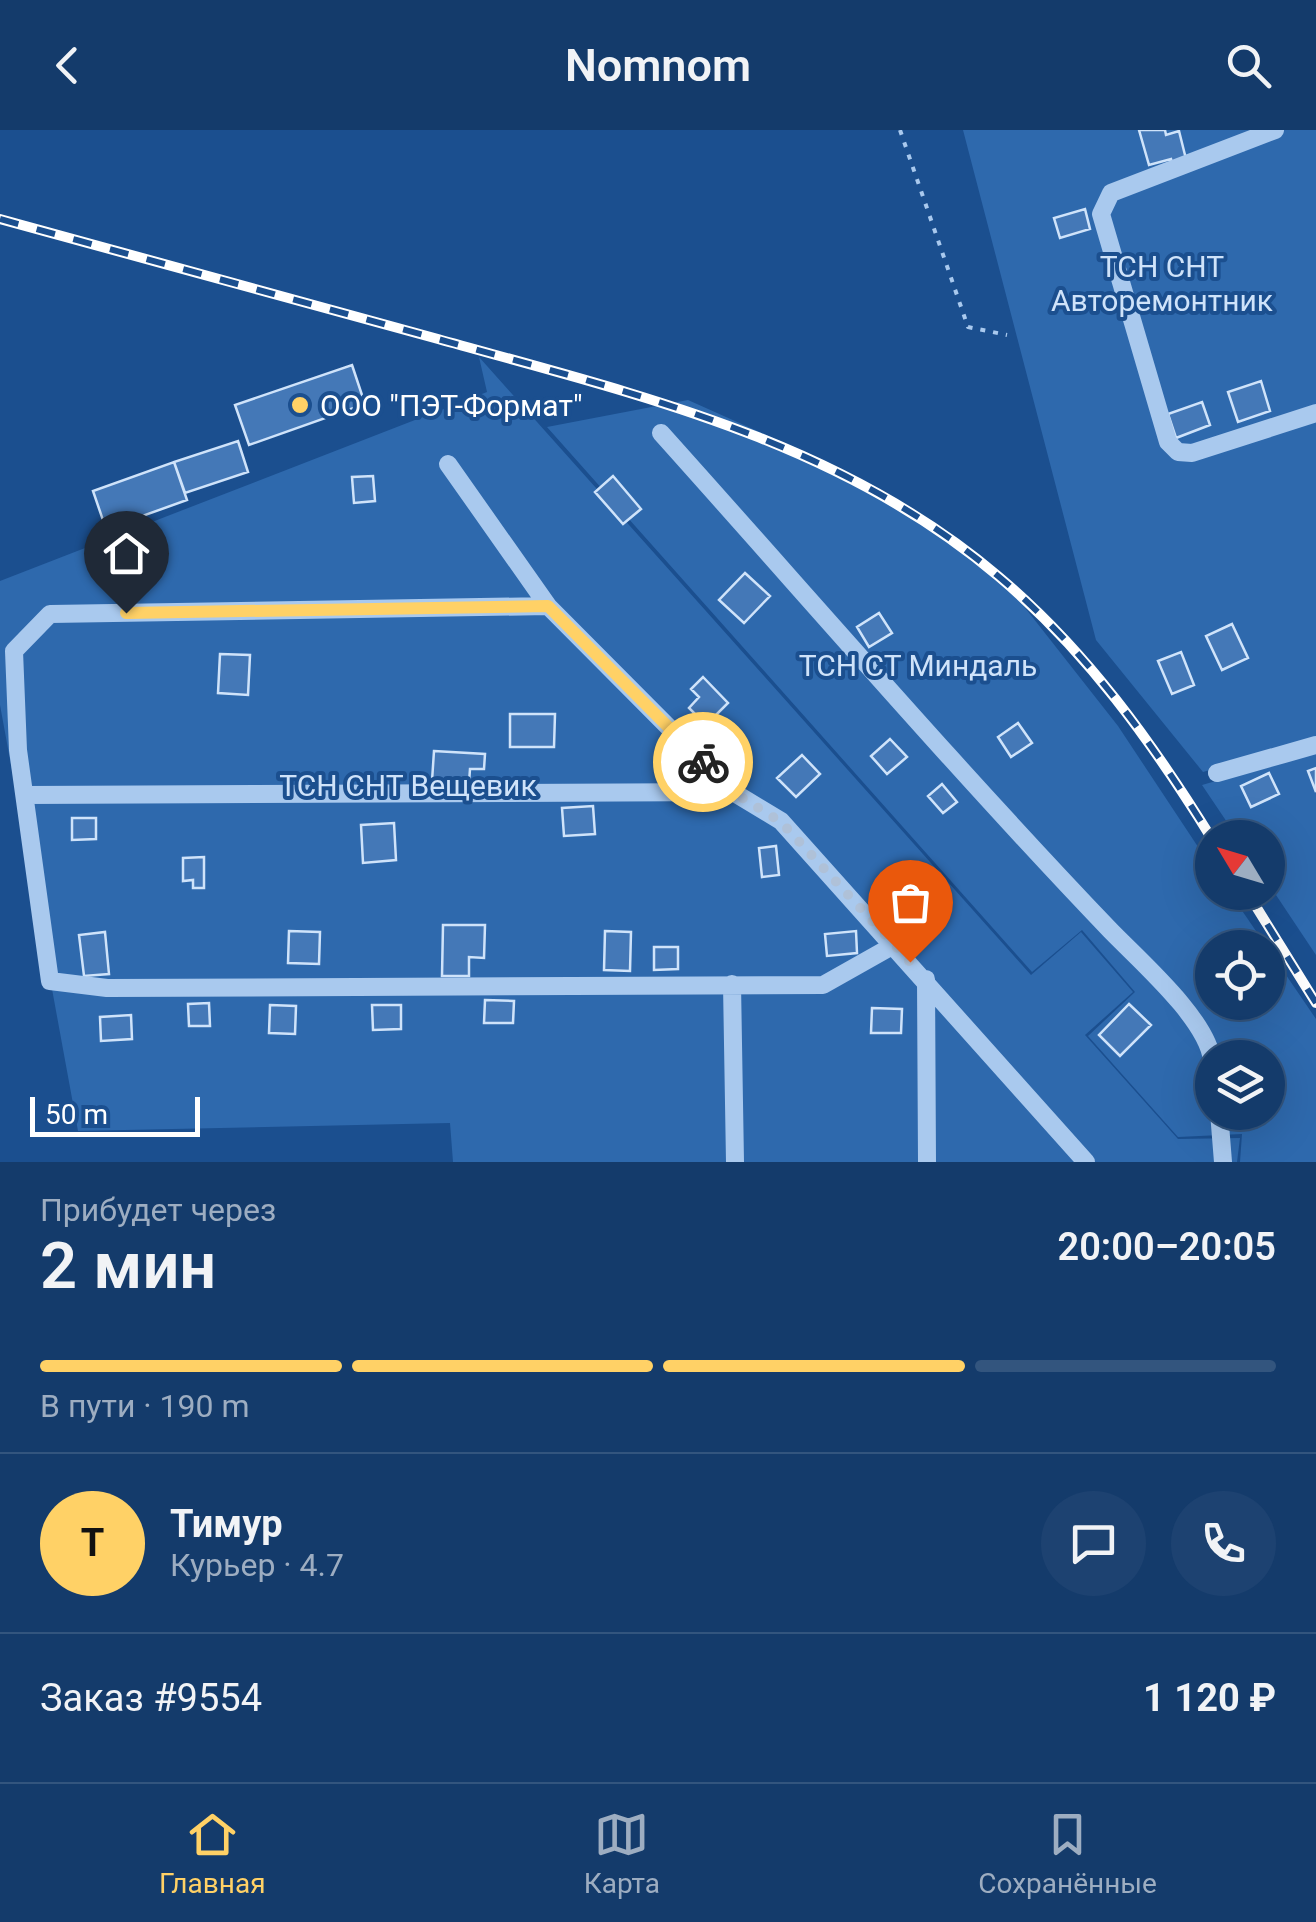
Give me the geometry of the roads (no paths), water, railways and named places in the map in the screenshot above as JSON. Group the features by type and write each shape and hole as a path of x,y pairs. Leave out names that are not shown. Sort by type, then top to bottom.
{"street":[{"path":"1275,130 1111,193 1100,214 1168,442 1178,452 1192,453 1316,413"},
{"path":"661,433 992,806 1170,994 1207,1040"},
{"path":"448,464 548,606 733,792 781,822 1086,1162"},
{"path":"548,606 50,614 14,650 25,795 50,981 107,988 824,986 894,944"},
{"path":"1216,773 1316,744"},
{"path":"25,795 733,792"},
{"path":"926,980 927,1162"},
{"path":"732,984 735,1162"},
{"path":"1220,1130 1222,1162"}],"railway":[{"path":"0,219 660,402 732,427 871,489 936,529 998,576 1060,635 1116,699 1200,820"},
{"path":"1258,910 1316,1003"}],"place":[{"name":"ООО \"ПЭТ-Формат\"","path":"300,405"}],"park label":[{"name":"ТСН СНТ Авторемонтник","path":"1162,283"},
{"name":"ТСН СТ Миндаль","path":"918,665"},
{"name":"ТСН СНТ Вещевик","path":"408,785"}]}
